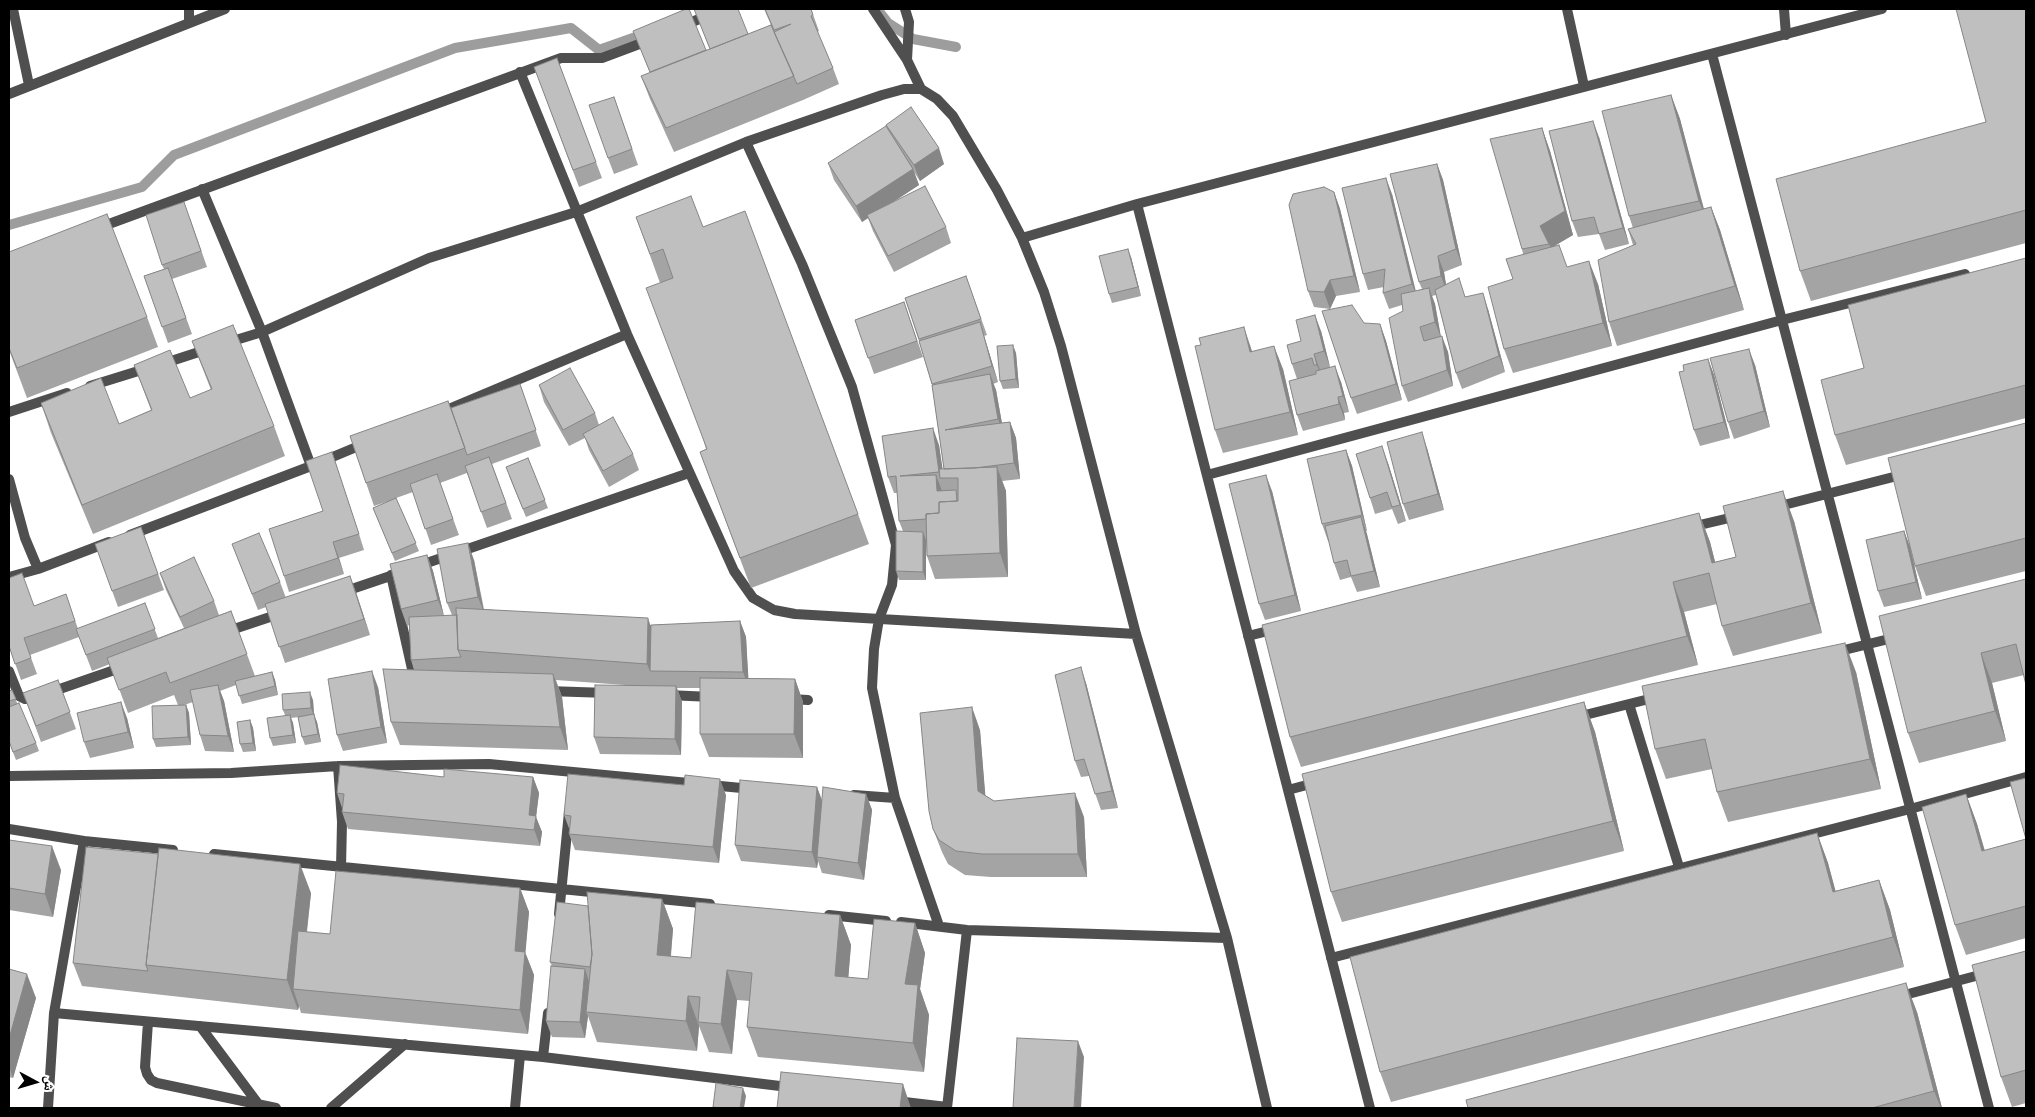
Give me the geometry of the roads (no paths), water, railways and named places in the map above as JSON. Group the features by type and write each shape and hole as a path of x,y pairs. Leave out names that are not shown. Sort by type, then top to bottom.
{"street":[{"path":"13,9 29,85"},
{"path":"189,9 190,22"},
{"path":"9,94 224,9"},
{"path":"85,232 520,72 561,58 602,58 724,9"},
{"path":"873,9 907,60 921,89"},
{"path":"905,9 908,22 907,60"},
{"path":"1568,9 1584,86"},
{"path":"1784,9 1786,35"},
{"path":"1022,238 1137,204 1882,9"},
{"path":"1712,54 1989,1108"},
{"path":"520,72 627,334 734,571 753,598 774,610 796,614 1136,634"},
{"path":"9,412 262,332 429,258 576,212 746,142 897,91 921,89 937,98 954,116 1022,238 1044,292 1061,346 1136,634 1227,938 1267,1108"},
{"path":"746,142 802,264 855,396 896,546 892,585 879,619 874,649 872,688 895,798 939,926"},
{"path":"202,189 262,332 311,466"},
{"path":"1137,204 1370,1108"},
{"path":"1207,475 1782,320 1979,270"},
{"path":"428,417 627,334"},
{"path":"9,577 38,569 311,466 374,440"},
{"path":"1770,508 1913,472"},
{"path":"335,594 690,473"},
{"path":"9,479 25,538 38,569"},
{"path":"1683,529 1750,513"},
{"path":"391,576 414,678 424,686"},
{"path":"214,636 288,610"},
{"path":"1248,636 1287,626"},
{"path":"1829,654 1905,635"},
{"path":"9,671 19,696 24,700 131,665"},
{"path":"533,690 622,694"},
{"path":"1563,720 1668,694"},
{"path":"661,695 720,697"},
{"path":"779,699 808,700"},
{"path":"1629,704 1680,867"},
{"path":"9,776 232,773 338,766 489,764 573,778 759,789"},
{"path":"338,766 342,822 341,868"},
{"path":"1331,958 1910,809 2026,776"},
{"path":"1288,790 1326,780"},
{"path":"847,795 895,798"},
{"path":"557,928 570,802"},
{"path":"9,829 84,841 183,851"},
{"path":"48,1108 54,1013 84,841"},
{"path":"203,853 720,905"},
{"path":"820,914 967,930 1227,938"},
{"path":"881,1099 947,1108 967,930"},
{"path":"1889,999 2000,970"},
{"path":"543,1057 549,1007"},
{"path":"54,1013 543,1057 792,1088 785,1108"},
{"path":"148,1022 145,1067 151,1080 157,1083 276,1108"},
{"path":"200,1026 259,1105"},
{"path":"331,1108 405,1044"},
{"path":"515,1108 520,1055"}],"waterway":[{"path":"881,14 888,23 913,39 956,47"},
{"path":"9,225 142,187 174,155 455,48 571,28 599,50 647,33"}]}
